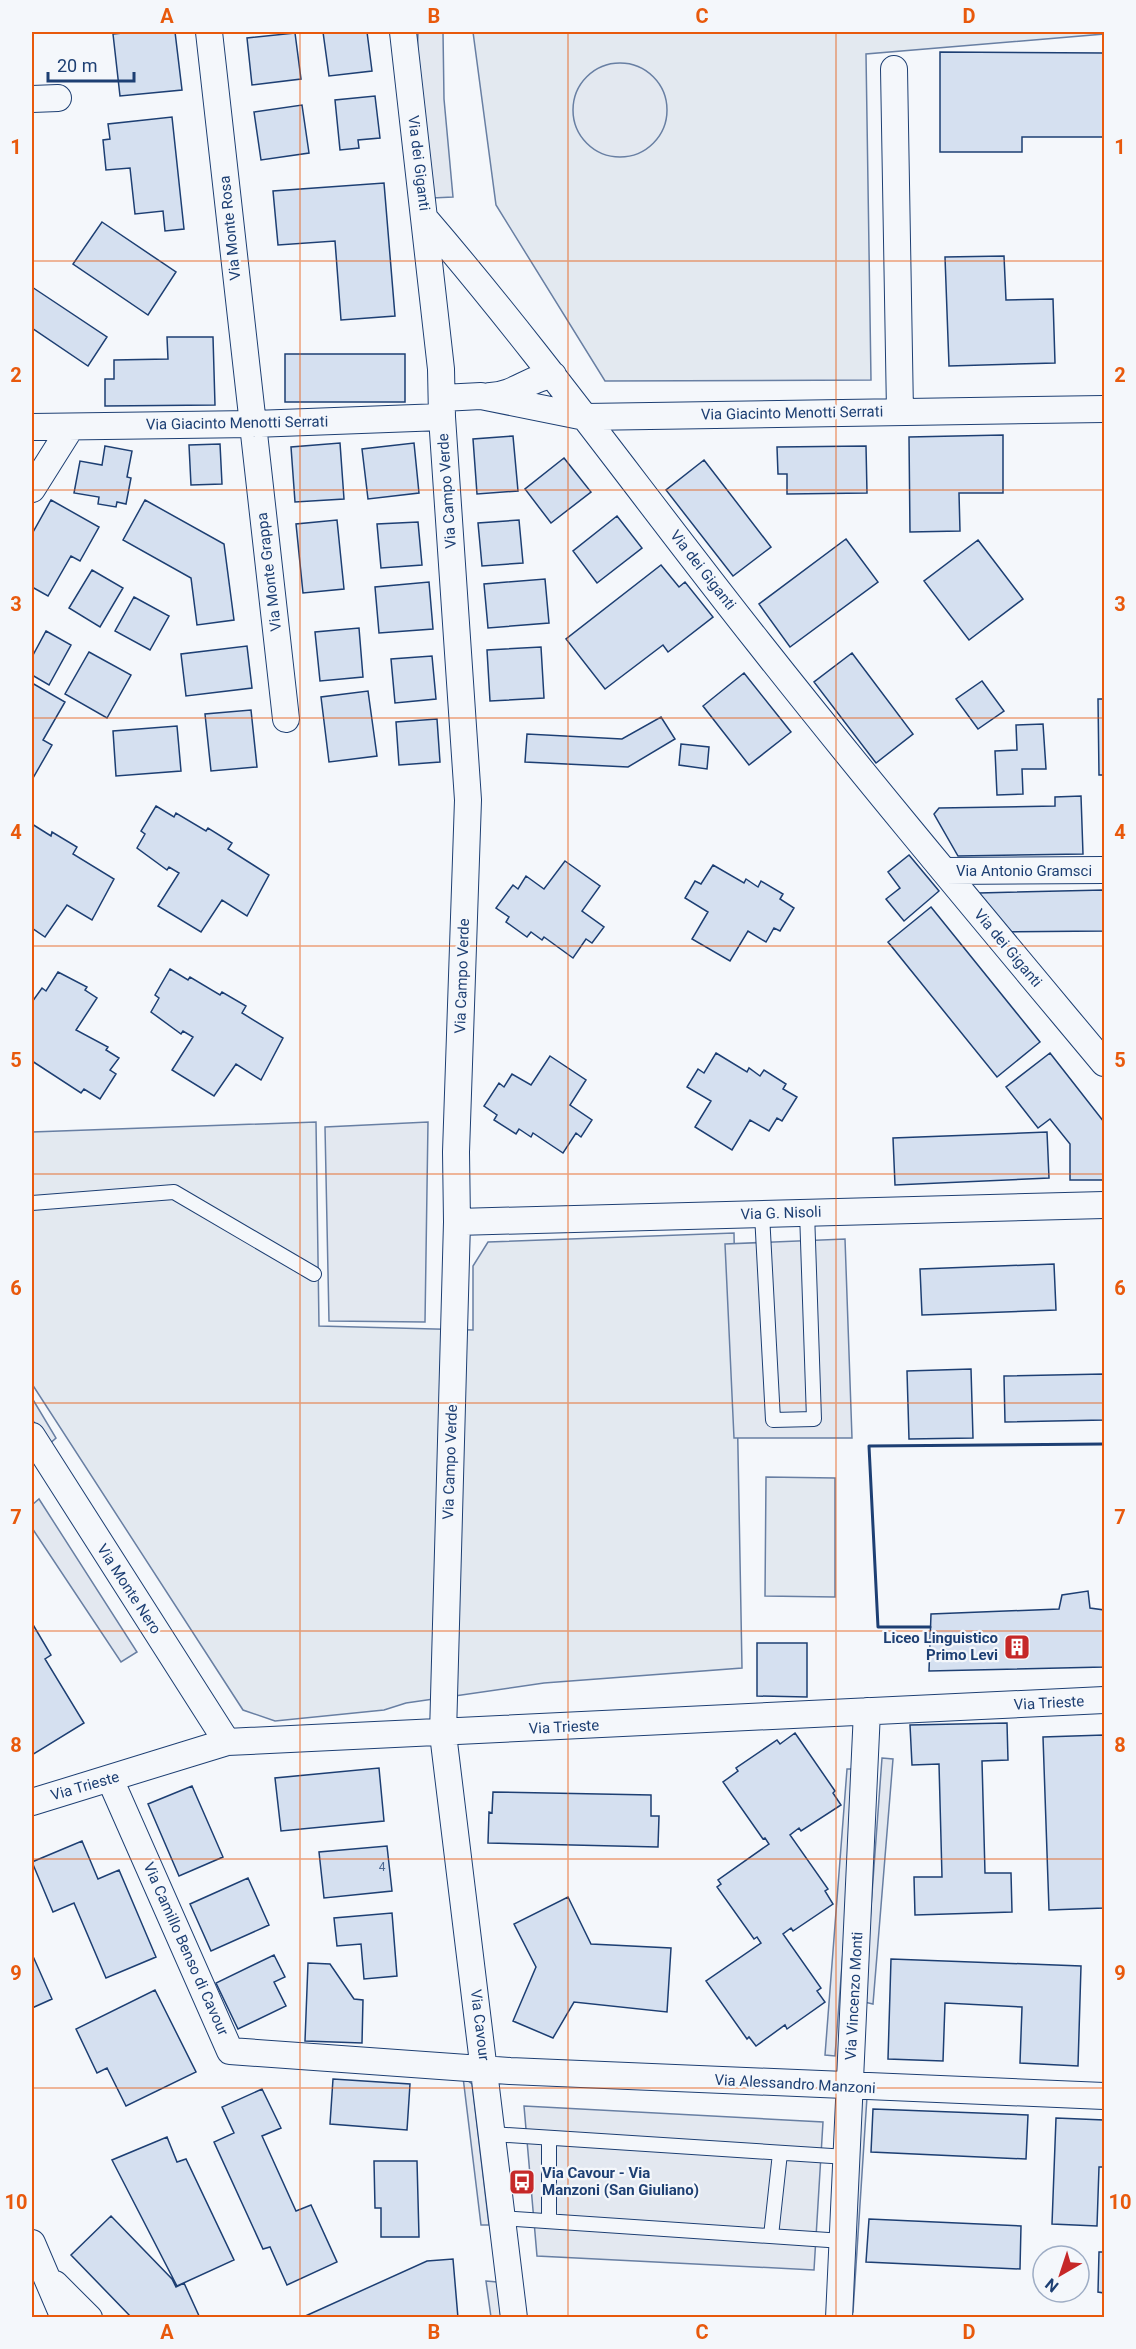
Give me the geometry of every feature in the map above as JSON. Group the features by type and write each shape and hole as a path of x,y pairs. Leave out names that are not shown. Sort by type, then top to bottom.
{"street":[{"name":"Via Monte Rosa","path":"209,32 252,424"},
{"name":"Via dei Giganti","path":"403,32 426,219 503,310 759,643 1104,1063"},
{"path":"894,69 900,412"},
{"path":"32,99 58,98"},
{"name":"Via Campo Verde","path":"426,219 442,407 468,800 456,1152 443,1734"},
{"name":"Via Giacinto Menotti Serrati","path":"32,427 252,424 442,407 481,396 517,391 537,377 553,375"},
{"name":"Via Giacinto Menotti Serrati","path":"481,396 585,417 1104,409"},
{"name":"Via Monte Grappa","path":"252,424 286,719"},
{"path":"32,489 71,426"},
{"name":"Via Antonio Gramsci","path":"944,871 1104,870"},
{"name":"Via G. Nisoli","path":"456,1222 1104,1205"},
{"name":"Via Monte Nero","path":"32,1436 227,1742"},
{"name":"Via Trieste","path":"32,1802 227,1742 443,1734 1104,1700"},
{"name":"Via Vincenzo Monti","path":"839,2318 867,1711"},
{"name":"Via Cavour","path":"443,1734 514,2318"},
{"name":"Via Camillo Benso di Cavour","path":"110,1779 231,2051 485,2070"},
{"name":"Via Alessandro Manzoni","path":"485,2070 1104,2097"},
{"path":"32,2243 64,2318"},
{"path":"44,2272 89,2318"}],"lane":[{"path":"32,1203 174,1192 314,1274"},
{"path":"762,1214 773,1420 814,1419 807,1212"},
{"path":"492,2134 847,2157"},
{"path":"549,2138 549,2220"},
{"path":"771,2236 780,2152"},
{"path":"501,2218 843,2241"}],"shaded area":[{"path":"418,32 443,32 444,99 453,197 432,198 417,62"},
{"path":"473,32 1104,32 1104,34 866,54 871,380 605,381 496,205"},
{"path":"620,63 638,67 653,77 663,92 667,110 663,128 653,143 638,153 620,157 602,153 587,143 577,128 573,110 577,92 587,77 602,67"},
{"path":"316,1122 319,1326 473,1330 473,1266 488,1242 734,1233 742,1668 544,1683 406,1703 384,1710 275,1721 243,1710 32,1384 32,1132"},
{"path":"428,1122 425,1322 329,1321 325,1127"},
{"path":"845,1239 852,1438 734,1438 725,1244"},
{"path":"32,1398 56,1438 48,1445 32,1419"},
{"path":"766,1477 835,1478 835,1597 765,1596"},
{"path":"39,1499 137,1652 121,1662 32,1528 32,1505"},
{"path":"882,1758 893,1759 873,2004 864,2002"},
{"path":"847,1769 857,1769 835,2056 825,2055"},
{"path":"463,2077 472,2084 489,2225 481,2225"},
{"path":"858,2096 867,2097 853,2312 846,2311"},
{"path":"524,2106 823,2122 814,2270 537,2256"},
{"path":"486,2281 497,2282 501,2317 491,2317"}],"building":[{"path":"175,32 182,90 120,96 113,34"},
{"path":"323,32 367,32 372,71 329,76"},
{"path":"295,33 301,79 252,85 247,38"},
{"path":"940,52 1104,53 1104,137 1022,137 1022,152 940,152"},
{"path":"375,96 380,138 358,140 359,148 340,150 335,100"},
{"path":"302,105 309,153 261,160 254,112"},
{"path":"172,117 184,229 165,231 163,211 135,214 130,168 106,170 103,140 110,139 108,124"},
{"path":"384,183 395,316 341,320 335,241 278,245 273,191"},
{"path":"102,222 176,272 148,315 73,264"},
{"path":"1004,256 1006,300 1053,299 1055,363 949,366 945,257"},
{"path":"32,287 107,337 88,366 32,328"},
{"path":"167,337 213,337 215,405 105,406 105,379 114,379 114,360 168,359"},
{"path":"285,354 405,354 405,402 285,402"},
{"path":"1003,435 1003,493 959,493 960,531 910,532 909,437"},
{"path":"513,436 518,491 477,494 473,439"},
{"path":"340,443 344,499 295,502 291,447"},
{"path":"414,443 419,493 368,499 362,449"},
{"path":"220,444 222,484 191,485 189,445"},
{"path":"105,446 132,451 127,477 131,478 126,504 117,502 116,507 98,504 99,497 74,493 80,461 102,465"},
{"path":"866,446 867,493 787,494 787,474 778,474 777,447"},
{"path":"564,458 591,492 551,523 525,489"},
{"path":"704,460 771,547 733,576 666,490"},
{"path":"51,500 99,527 80,561 71,556 48,596 32,587 32,534"},
{"path":"145,500 224,544 234,620 197,625 191,578 123,540"},
{"path":"617,516 642,548 597,583 573,551"},
{"path":"337,520 344,589 303,593 296,524"},
{"path":"519,520 523,563 482,566 478,523"},
{"path":"418,522 422,565 381,568 377,524"},
{"path":"846,539 878,582 790,647 759,604"},
{"path":"978,540 1023,599 969,640 924,581"},
{"path":"661,565 679,587 685,582 713,617 668,652 663,645 605,689 566,639"},
{"path":"92,570 123,588 100,627 69,608"},
{"path":"545,579 549,623 488,628 484,584"},
{"path":"429,582 433,629 379,633 375,587"},
{"path":"134,597 169,616 150,650 115,631"},
{"path":"359,628 363,677 320,681 315,632"},
{"path":"46,631 71,645 49,685 32,675 32,657"},
{"path":"247,646 252,688 186,696 181,654"},
{"path":"541,647 544,698 490,701 487,650"},
{"path":"89,652 131,675 107,718 65,694"},
{"path":"852,653 913,734 876,763 814,682"},
{"path":"432,656 436,699 395,703 391,659"},
{"path":"744,673 791,732 749,765 703,706"},
{"path":"982,681 1004,711 978,729 956,699"},
{"path":"32,683 65,702 43,740 52,745 33,778"},
{"path":"368,691 377,756 329,762 321,697"},
{"path":"1098,699 1104,699 1104,775 1099,775"},
{"path":"251,710 257,767 211,771 205,714"},
{"path":"661,717 675,739 628,767 525,762 527,734 622,739"},
{"path":"437,719 440,762 399,765 396,722"},
{"path":"1043,724 1046,769 1022,769 1023,794 997,795 995,751 1017,750 1016,725"},
{"path":"177,726 181,771 116,776 113,731"},
{"path":"681,744 709,747 707,769 679,765"},
{"path":"1081,796 1083,854 958,856 934,814 939,808 1055,806 1055,797"},
{"path":"156,806 174,817 176,813 206,831 208,828 232,843 228,849 269,875 247,916 222,900 201,932 158,906 179,873 169,867 167,870 137,848 145,834 141,831"},
{"path":"32,824 51,836 52,832 77,847 73,854 114,879 92,920 67,905 45,937 32,928"},
{"path":"909,855 939,891 904,921 886,899 900,888 888,872"},
{"path":"565,861 600,886 582,911 604,927 592,943 586,939 573,958 544,937 542,940 531,932 527,937 506,922 509,917 496,908 513,885 518,889 526,876 544,889"},
{"path":"713,865 744,883 746,879 758,887 761,881 783,894 780,899 794,908 780,931 774,928 766,942 748,931 730,961 692,939 708,912 685,898 695,881 701,884"},
{"path":"1104,890 1104,931 1002,932 980,907 979,893"},
{"path":"931,907 1040,1042 997,1077 888,942"},
{"path":"170,969 188,980 190,977 220,995 222,992 246,1006 242,1013 283,1038 261,1080 236,1064 214,1096 172,1070 193,1037 183,1031 181,1034 151,1012 159,998 155,995"},
{"path":"58,972 87,987 85,990 97,998 76,1030 108,1047 106,1050 119,1058 110,1070 116,1074 100,1099 84,1089 81,1093 32,1061 32,1002 42,988 46,991"},
{"path":"716,1053 747,1072 749,1068 760,1076 764,1070 786,1084 783,1089 797,1097 782,1121 777,1118 769,1131 750,1120 732,1150 695,1127 711,1101 687,1087 698,1069 704,1073"},
{"path":"1050,1053 1104,1122 1104,1180 1070,1180 1070,1144 1050,1119 1038,1128 1006,1087"},
{"path":"550,1056 586,1080 570,1105 592,1120 581,1137 576,1133 563,1153 533,1133 531,1137 519,1129 516,1134 494,1120 497,1115 484,1106 499,1083 504,1087 512,1074 531,1085"},
{"path":"1047,1132 1049,1178 895,1185 893,1138"},
{"path":"1054,1264 1056,1310 922,1315 920,1269"},
{"path":"971,1369 973,1438 909,1439 907,1371"},
{"path":"1104,1374 1104,1420 1005,1422 1004,1376"},
{"name":"Liceo Linguistico Primo Levi","path":"1088,1591 1090,1608 1104,1610 1104,1667 929,1671 931,1614 1059,1609 1062,1595"},
{"path":"32,1623 51,1655 45,1659 84,1723 32,1755"},
{"path":"757,1643 807,1643 807,1697 757,1696"},
{"path":"1007,1723 1008,1760 982,1761 985,1873 1011,1873 1012,1912 915,1915 914,1877 942,1877 939,1764 912,1765 910,1725"},
{"path":"795,1733 835,1791 833,1793 841,1805 801,1831 799,1828 790,1835 828,1889 825,1891 833,1904 793,1931 791,1928 783,1934 821,1988 817,1991 825,2002 787,2029 785,2025 756,2046 749,2037 747,2039 706,1981 761,1943 757,1937 754,1939 717,1887 721,1884 718,1880 769,1844 765,1838 763,1839 723,1782 738,1771 736,1768 777,1740 780,1744"},
{"path":"1104,1735 1104,1908 1049,1910 1043,1737"},
{"path":"379,1768 384,1821 281,1831 275,1778"},
{"path":"192,1786 223,1857 179,1876 148,1804"},
{"path":"493,1792 651,1795 651,1816 659,1816 658,1847 488,1843 489,1812 492,1813"},
{"path":"82,1841 98,1879 119,1870 156,1957 106,1978 74,1903 53,1912 32,1862"},
{"path":"387,1846 392,1891 324,1898 319,1852"},
{"path":"248,1878 269,1925 211,1951 190,1904"},
{"path":"568,1897 591,1944 671,1948 667,2012 574,2002 553,2038 513,2021 536,1967 514,1924"},
{"path":"392,1913 397,1976 364,1979 361,1944 337,1946 334,1918"},
{"path":"32,1954 52,1999 32,2008"},
{"path":"274,1955 285,1977 274,1982 286,2006 238,2029 216,1983"},
{"path":"891,1959 1081,1966 1078,2066 1020,2063 1022,2007 945,2003 943,2061 888,2059"},
{"path":"308,1963 330,1964 354,1999 363,2000 362,2043 305,2041"},
{"path":"155,1990 196,2072 126,2106 107,2068 97,2073 76,2029"},
{"path":"333,2079 410,2084 407,2130 330,2124"},
{"path":"262,2089 281,2128 262,2136 296,2211 311,2205 337,2262 287,2285 270,2247 263,2249 214,2142 234,2133 222,2107"},
{"path":"873,2109 1028,2115 1026,2159 871,2152"},
{"path":"1056,2118 1104,2120 1104,2167 1099,2167 1097,2226 1052,2224"},
{"path":"167,2137 177,2162 186,2159 234,2260 177,2286 112,2160"},
{"path":"374,2161 417,2161 419,2237 381,2237 381,2208 375,2208"},
{"path":"111,2216 172,2279 176,2287 184,2283 200,2318 132,2318 71,2255"},
{"path":"869,2219 1021,2226 1020,2269 866,2262"},
{"path":"1099,2252 1104,2252 1104,2293 1098,2292"},
{"path":"453,2259 458,2318 301,2318 427,2261"}],"wall":[{"path":"930,1627 878,1627 869,1446 1104,1444"}],"place":[{"name":"Liceo Linguistico Primo Levi","path":"1017,1647"},
{"name":"Via Cavour - Via Manzoni (San Giuliano)","path":"522,2182"}]}
